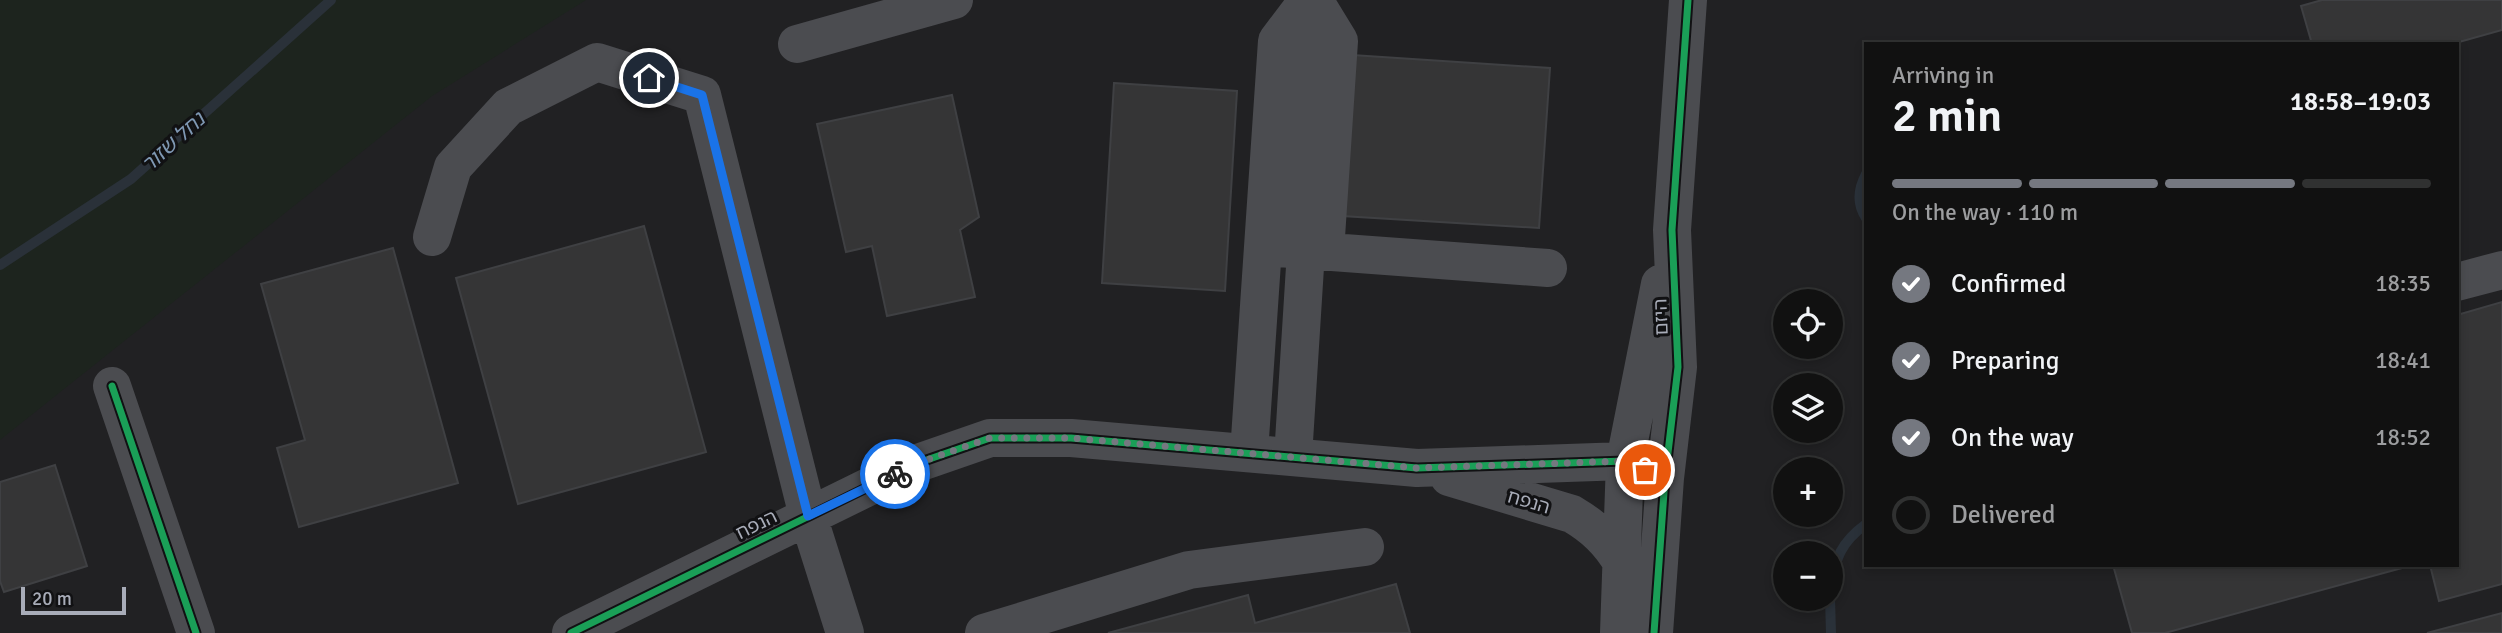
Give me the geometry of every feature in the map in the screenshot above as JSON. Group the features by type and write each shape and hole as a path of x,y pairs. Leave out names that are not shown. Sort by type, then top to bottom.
{"street":[{"path":"797,44 954,0"},
{"path":"1249,453 1297,250 1339,41 1311,0 1277,41 1297,250 1293,457"},
{"name":"היזם","path":"1654,633 1665,478 1678,367 1672,230 1688,0"},
{"path":"432,237 453,167 508,107 597,62 702,95 808,516 845,633"},
{"name":"היזם","path":"1619,633 1626,461 1643,362 1672,230"},
{"path":"1297,250 1548,268"},
{"path":"2459,281 2502,270"},
{"path":"112,386 195,633"},
{"name":"הנפח","path":"571,633 915,464 990,438 1071,438 1417,468 1626,461 1665,478"},
{"name":"הנפח","path":"1417,468 1572,514 1609,542 1622,563"},
{"path":"984,633 1189,570 1365,547"}],"shaded area":[{"path":"0,0 586,0 432,96 0,440"},
{"path":"350,0 2502,0 2502,633 0,633 0,103"}],"building":[{"path":"2322,0 2502,0 2502,30 2459,42 2311,42 2301,6"},
{"path":"1352,55 1550,68 1539,228 1342,216"},
{"path":"1114,83 1237,91 1225,291 1102,283"},
{"path":"952,95 979,217 960,230 975,297 887,316 872,246 846,252 817,124"},
{"path":"644,226 706,452 518,504 456,278"},
{"path":"393,248 458,483 299,527 277,448 305,440 261,284"},
{"path":"2502,302 2502,584 2439,601 2430,567 2459,567 2459,314"},
{"path":"55,465 87,566 4,592 0,581 0,482"},
{"path":"2114,567 2406,567 2165,633 2132,633"},
{"path":"1396,584 1410,633 1108,633 1248,595 1255,623"},
{"path":"2502,613 2502,633 2427,633"}],"waterway":[{"name":"נחל שזור","path":"0,265 131,179 331,0"},
{"path":"1864,178 1859,196 1864,214"},
{"path":"1843,548 1864,526"},
{"path":"1830,611 1831,633"}],"cycle path":[{"path":"1654,633 1665,478 1678,367 1672,230 1688,0"},
{"path":"112,386 196,633"},
{"path":"571,633 915,464 990,438 1071,438 1417,468 1625,461 1665,478"}],"way so far":[{"path":"895,474 915,464 990,438 1071,438 1417,468 1626,461 1645,470"}],"route":[{"path":"649,78 702,95 808,516 895,474"}]}
